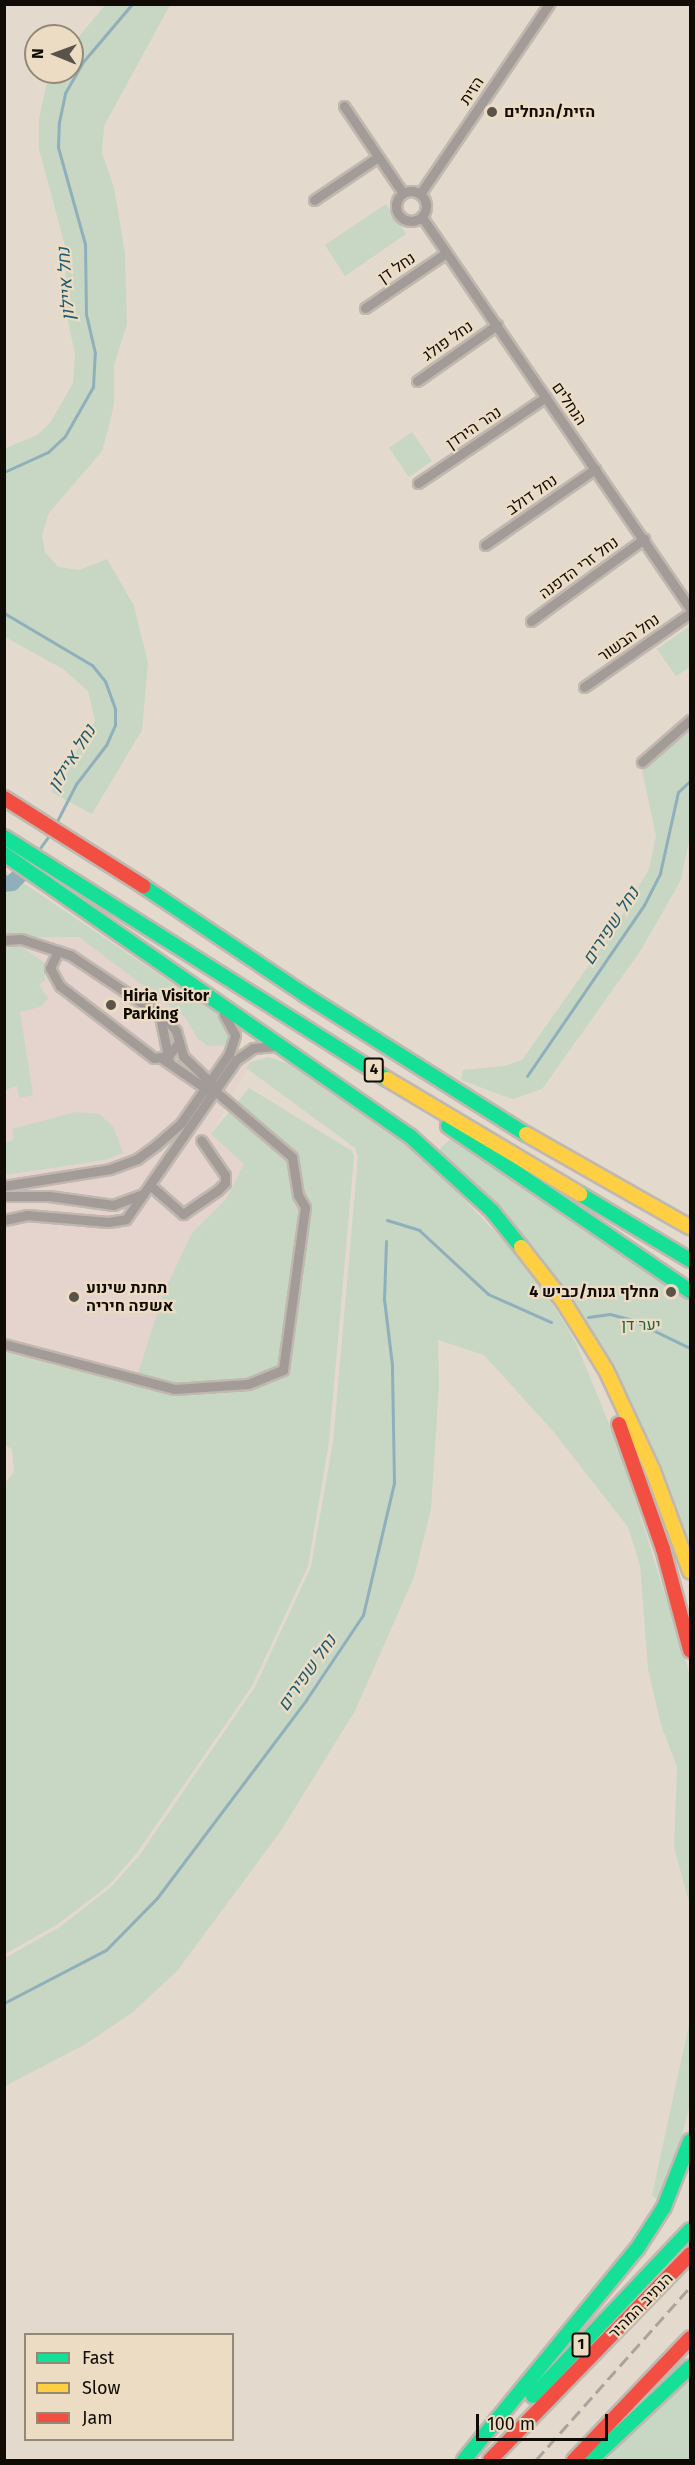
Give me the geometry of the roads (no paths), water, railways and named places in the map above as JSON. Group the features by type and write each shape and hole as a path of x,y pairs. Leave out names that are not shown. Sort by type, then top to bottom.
{"highway":[{"name":"4","path":"4,798 81,844 305,995 547,1147 690,1227"},
{"name":"4","path":"7,839 318,1038 690,1260"},
{"path":"4,854 298,1055 410,1136 450,1170 504,1225 564,1302 606,1370 653,1471 690,1571"},
{"path":"318,1038 690,1291"},
{"path":"564,1302 639,1475 690,1650"},
{"path":"464,2460 637,2249 664,2207 690,2141"},
{"name":"1","path":"471,2460 690,2230"},
{"name":"הנתיב המהיר","path":"490,2460 690,2254"},
{"path":"574,2460 690,2338"},
{"path":"591,2460 690,2367"}],"street":[{"name":"הזית","path":"420,194 549,4"},
{"path":"344,106 403,193"},
{"path":"314,200 378,157"},
{"path":"403,193 420,194 427,206 422,217 407,221 398,214 396,204 403,193"},
{"name":"הנחלים","path":"422,217 690,608"},
{"name":"נחל דן","path":"365,308 446,253"},
{"name":"נחל פולג","path":"417,381 496,325"},
{"name":"נהר הירדן","path":"418,483 546,397"},
{"name":"נחל דולב","path":"485,545 595,469"},
{"name":"נחל זרי הדפנה","path":"531,621 644,540"},
{"name":"נחל הבשור","path":"584,687 690,613"},
{"path":"642,762 690,720"},
{"path":"4,940 21,939 79,960 160,1016 176,1031 177,1045 183,1056 211,1081 215,1091 292,1157 298,1195 305,1207 283,1370 248,1384 174,1389 4,1344"},
{"path":"57,951 50,968 60,986 146,1053 167,1060 205,1089 215,1091"},
{"path":"4,1186 110,1169 137,1159 182,1123 233,1045 234,1026 189,981"},
{"path":"160,1016 167,1060"},
{"path":"4,1220 27,1215 117,1222 126,1219 236,1060 253,1048 269,1044 298,1055"},
{"path":"167,1060 177,1045"},
{"path":"150,1187 183,1215 218,1190 225,1183 225,1175 201,1140"},
{"path":"4,1196 50,1196 113,1205 132,1201 150,1187"}],"waterway":[{"name":"נחל איילון","path":"4,472 48,452 65,436 93,387 95,353 86,315 85,244 58,147 59,122 65,93 82,63 132,4"},
{"name":"נחל איילון","path":"4,613 92,665 105,681 115,709 115,725 106,745 76,784 56,823"},
{"name":"נחל שפירים","path":"527,1076 644,905 660,873 678,792 690,781"},
{"name":"נחל איילון","path":"38,851 50,834"},
{"name":"נחל איילון","path":"4,884 12,883 22,873"},
{"path":"387,1220 419,1230 488,1294 551,1322"},
{"name":"נחל שפירים","path":"4,2003 106,1950 157,1898 306,1700 363,1615 394,1483 392,1365 384,1299 386,1241"},
{"path":"588,1317 610,1314 632,1320 690,1348"}],"railway":[{"path":"536,2460 690,2287"}],"place":[{"name":"הזית/הנחלים","path":"492,112"},
{"name":"Hiria Visitor Parking","path":"111,1005"},
{"name":"מחלף גנות/כביש 4","path":"671,1292"},
{"name":"תחנת שינוע אשפה חיריה","path":"74,1297"}],"park label":[{"name":"יער דן","path":"641,1325"}]}
